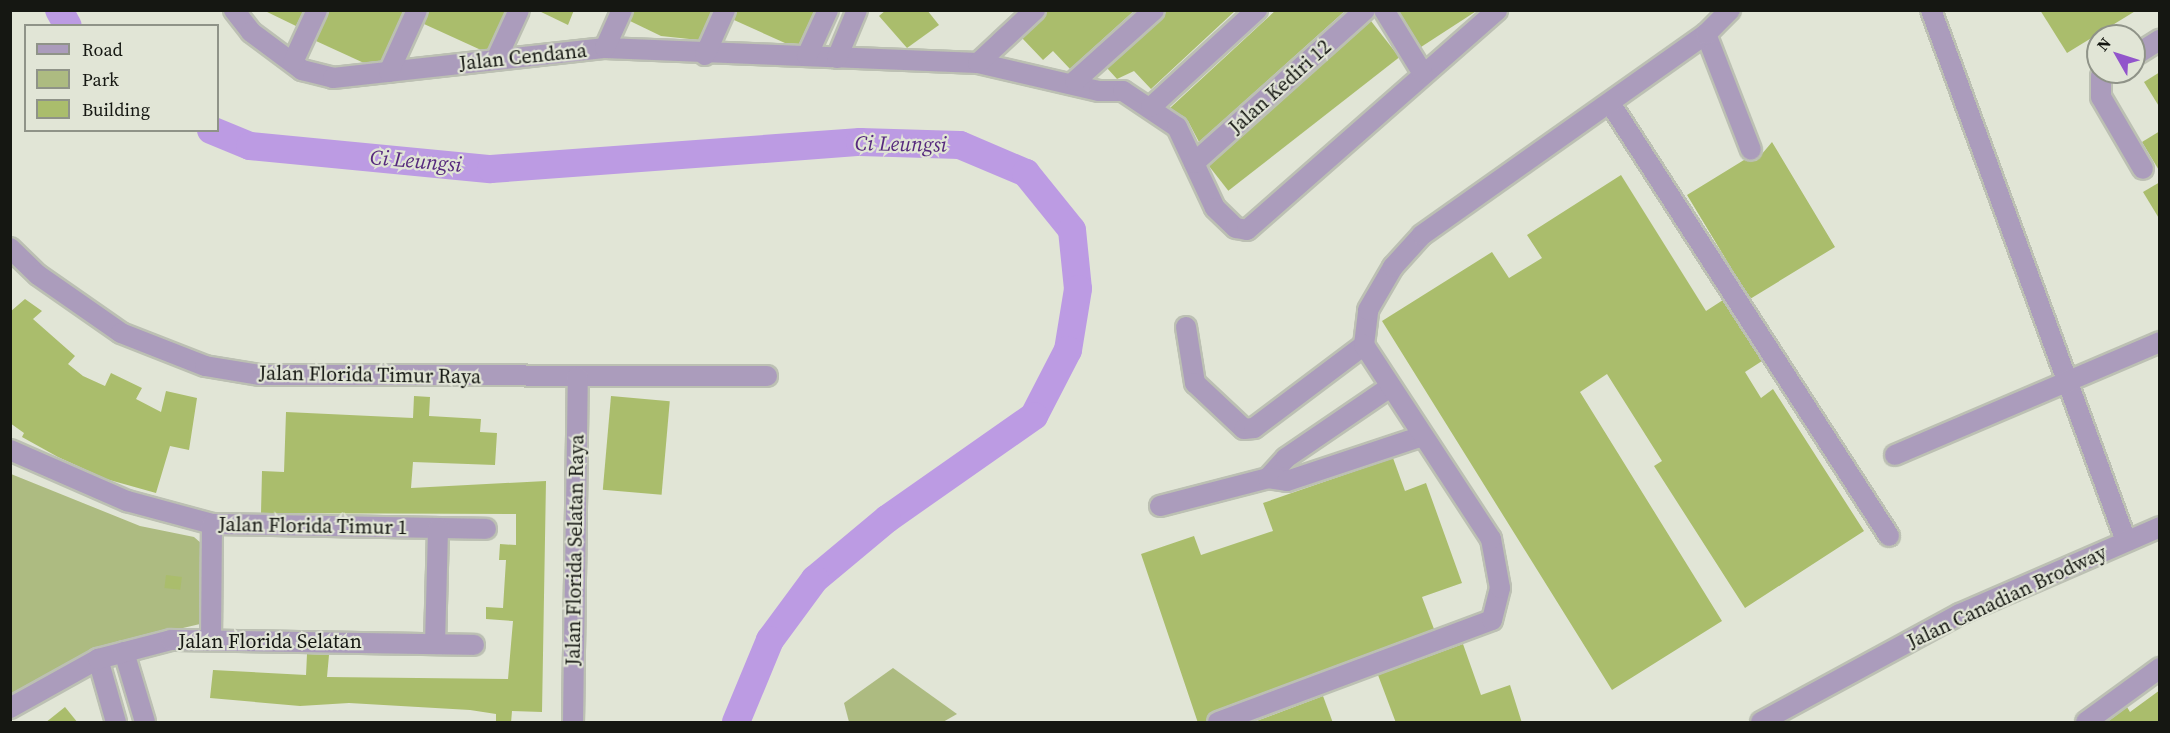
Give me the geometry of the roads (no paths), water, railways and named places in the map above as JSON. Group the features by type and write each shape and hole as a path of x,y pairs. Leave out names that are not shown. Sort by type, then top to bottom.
{"street":[{"name":"Jalan Cendana","path":"234,10 250,32 317,77 333,78 605,48 705,55 807,56 978,63 1075,81 1099,91 1136,95 1177,127 1215,208 1228,223 1247,230 1422,72"},
{"path":"293,62 317,10"},
{"path":"389,72 417,10"},
{"path":"496,60 519,10"},
{"path":"605,48 622,10"},
{"path":"705,55 725,10"},
{"path":"807,56 828,10"},
{"path":"837,58 857,10"},
{"path":"978,63 1035,10"},
{"path":"1075,81 1154,10"},
{"path":"1151,107 1257,10"},
{"name":"Jalan Kediri 12","path":"1194,164 1365,10"},
{"path":"1384,10 1422,72 1492,12"},
{"path":"1218,723 1492,620 1500,588 1491,539 1364,345 1368,310 1394,267 1422,235 1706,34 1730,10"},
{"path":"1931,10 2063,381 2126,541"},
{"path":"1706,34 1751,150"},
{"path":"2146,49 2160,40"},
{"path":"2101,84 2101,97 2143,169"},
{"path":"1610,103 1889,536"},
{"name":"Jalan Florida Timur Raya","path":"10,248 38,275 121,333 205,366 260,375 767,376"},
{"path":"1186,327 1195,384 1249,430 1364,345"},
{"path":"1895,455 2063,381 2160,342"},
{"name":"Jalan Florida Selatan Raya","path":"573,723 578,377"},
{"path":"1268,478 1286,458 1390,387"},
{"path":"1160,506 1268,478 1287,481 1422,436"},
{"name":"Jalan Florida Timur 1","path":"10,450 127,501 212,524 486,529"},
{"path":"211,638 212,524"},
{"name":"Jalan Canadian Brodway","path":"1761,723 1960,614 2160,527"},
{"path":"435,644 438,528"},
{"name":"Jalan Florida Selatan","path":"10,708 98,659 124,652 211,638 474,645"},
{"path":"124,652 145,723"},
{"path":"98,659 116,723"},
{"path":"2086,723 2160,668"}],"waterway":[{"name":"Ci Leungsi","path":"59,10 67,24"},
{"name":"Ci Leungsi","path":"216,132 250,146 491,169 860,142 960,145 1026,173 1072,230 1078,289 1068,350 1034,416 887,519 815,579 770,640 736,722"}]}
